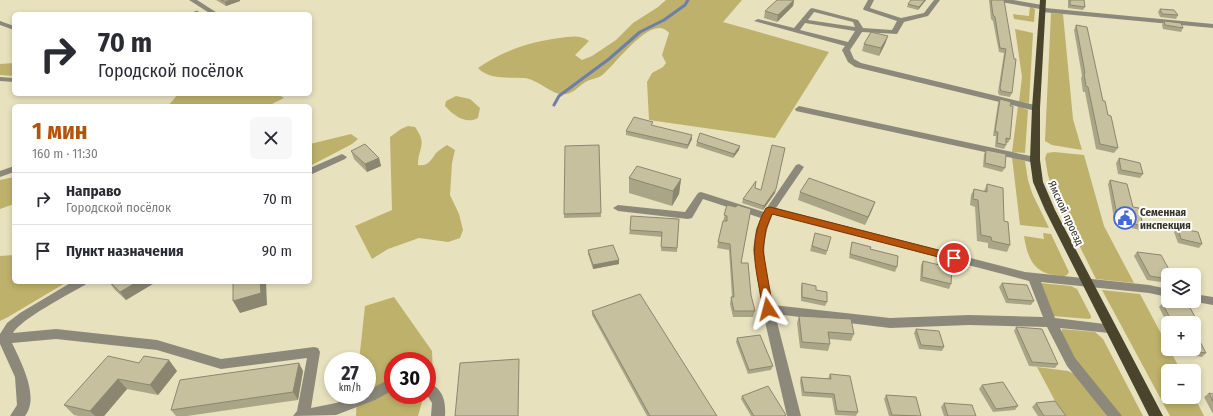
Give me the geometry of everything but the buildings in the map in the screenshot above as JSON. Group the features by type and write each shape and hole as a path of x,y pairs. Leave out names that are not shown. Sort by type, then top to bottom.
{"main road":[{"name":"Ямской проезд","path":"1043,6 1036,108 1035,160 1036,172 1042,194 1109,328 1156,416"}],"street":[{"path":"192,0 213,12"},
{"path":"871,0 866,9 901,20 926,15 937,0"},
{"path":"1000,0 1213,26"},
{"path":"795,31 812,10 856,21 860,30"},
{"path":"803,21 860,30 894,32 901,20"},
{"path":"758,21 849,45"},
{"path":"0,23 12,27"},
{"path":"860,30 846,50 851,60 858,65 1036,108"},
{"path":"0,79 12,80"},
{"path":"799,110 1035,160"},
{"path":"312,171 342,157"},
{"path":"794,416 768,309 758,250 761,229 768,213 799,167"},
{"path":"0,174 12,171"},
{"path":"618,208 688,216 701,195 768,213 1033,277 1161,292"},
{"path":"1033,277 1051,322 1071,362 1115,416"},
{"path":"2,339 11,326 24,316 78,284"},
{"path":"1201,299 1213,301"},
{"path":"768,309 890,323 968,320 1051,322 1109,328"},
{"path":"2,339 56,334 157,345 221,364 314,352 302,416 336,409 370,396 384,389"},
{"path":"2,339 21,377 24,407 17,416"},
{"path":"436,397 440,402 438,416"}],"shaded area":[{"path":"666,0 742,0 723,22 829,52 775,138 649,120 647,82 652,73 663,67 666,63 662,55 669,33 662,28 653,29 643,35 601,76 586,82 566,94 551,91 529,79 493,76 482,72 478,68 487,62 517,48 537,42 571,37 582,37 589,41 575,55 582,60 592,56 616,40 633,23"},
{"path":"1030,6 1035,9 1034,22 1014,19 1013,14 1029,16"},
{"path":"1051,13 1063,14 1073,119 1082,150 1052,145 1045,141"},
{"path":"1015,29 1033,33 1029,103 1019,102 1022,77"},
{"path":"12,63 12,76 0,75 0,64"},
{"path":"176,96 281,96 284,98 272,104 170,104"},
{"path":"456,96 470,99 480,108 478,118 473,120 464,120 456,116 445,106 446,101"},
{"path":"1018,106 1028,110 1025,153 1012,152"},
{"path":"408,126 415,127 421,138 422,142 418,165 427,164 436,153 447,145 455,150 452,163 450,195 459,214 463,230 460,238 448,242 419,238 388,249 372,259 355,226 392,210 390,137"},
{"path":"351,134 358,139 352,144 312,165 312,144"},
{"path":"1054,152 1084,155 1104,226 1134,283 1096,279 1055,197 1048,175 1045,158 1047,153"},
{"path":"1012,157 1025,161 1032,193 1049,228 1020,225"},
{"path":"12,177 12,205 0,209 0,180"},
{"path":"1043,233 1051,234 1069,272 1067,275 1061,276 1047,274 1036,267 1029,257 1024,236 1044,239"},
{"path":"12,255 12,284 64,284 0,321 0,256"},
{"path":"1040,283 1071,286 1077,289 1091,318 1053,316"},
{"path":"1102,290 1140,294 1161,333 1161,356 1173,356 1177,364 1161,364 1161,399"},
{"path":"394,297 432,351 384,352 384,404 421,404 418,416 356,416 357,404 376,404 376,352 360,352 365,306"},
{"path":"1062,329 1095,332 1103,339 1143,416 1121,416 1076,361 1062,333"},
{"path":"1037,367 1068,371 1076,375 1107,416 1063,416"},
{"path":"1164,404 1198,404 1204,416 1170,416"}],"waterway":[{"path":"554,105 559,96 609,59 640,32 664,20 685,5 688,0"}],"place":[{"name":"Семенная инспекция","path":"1125,218"}],"route":[{"path":"768,309 758,250 761,229 770,210 954,258"}]}
